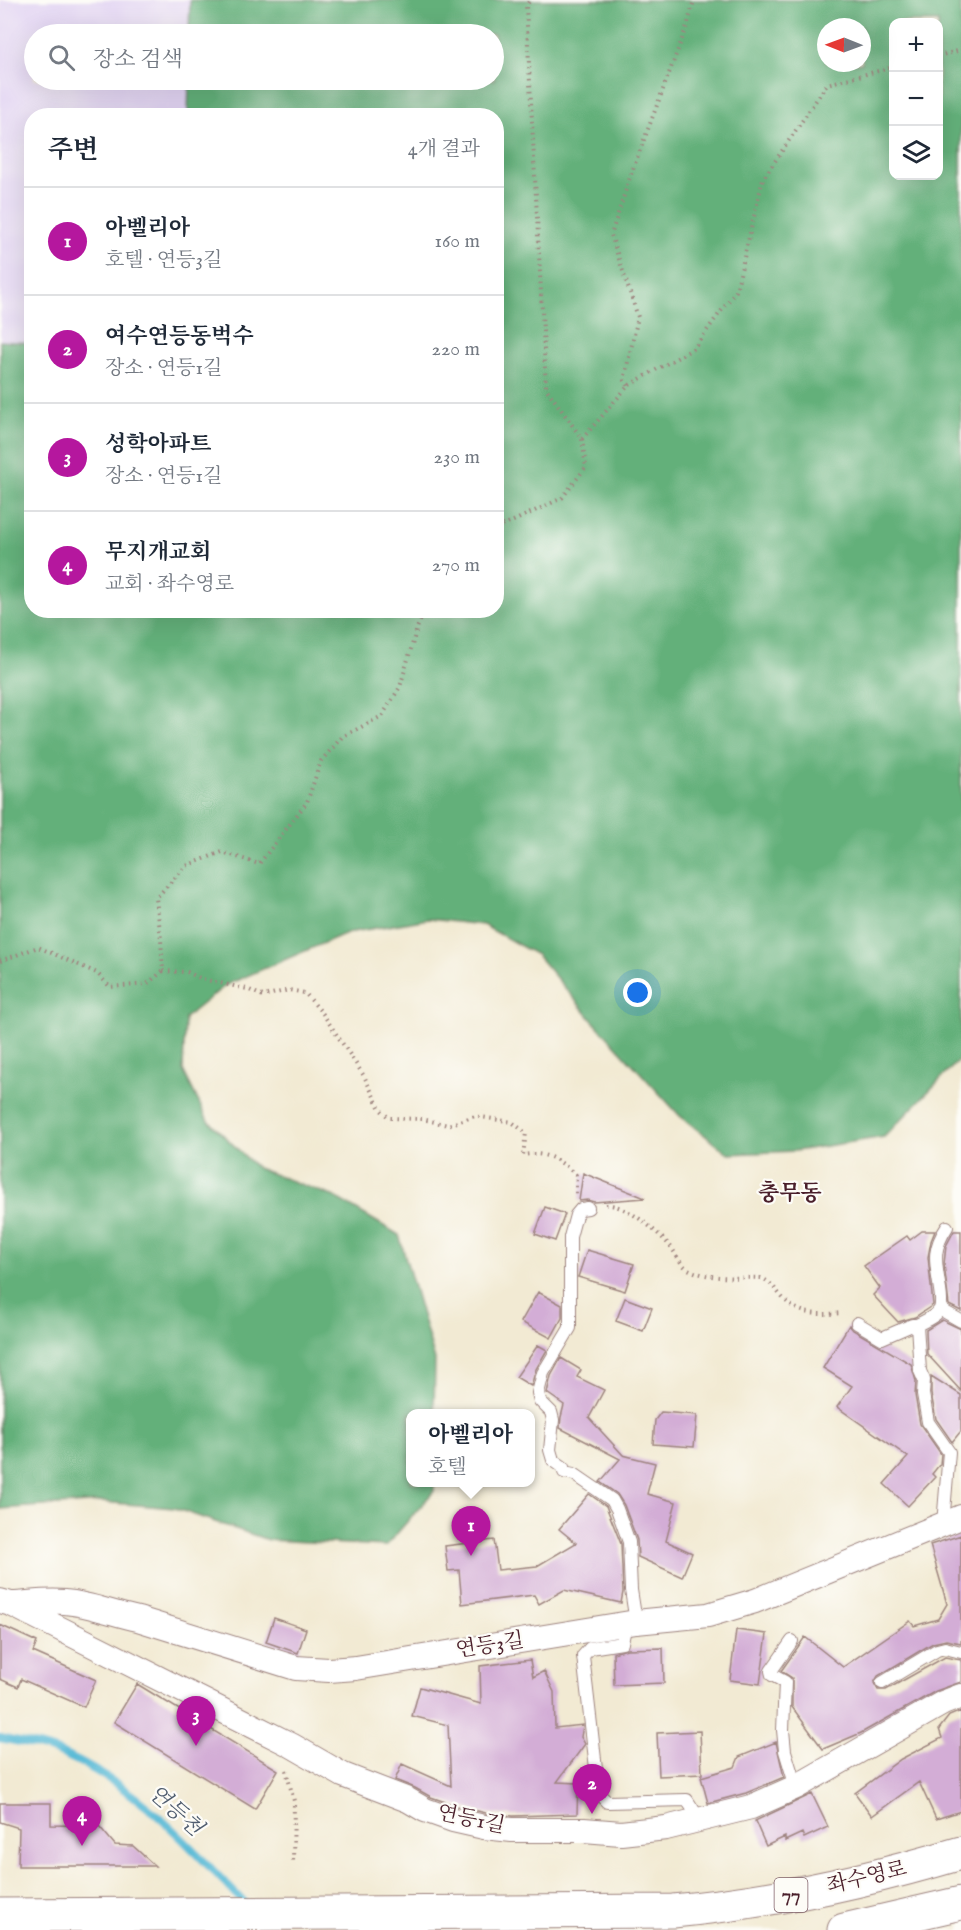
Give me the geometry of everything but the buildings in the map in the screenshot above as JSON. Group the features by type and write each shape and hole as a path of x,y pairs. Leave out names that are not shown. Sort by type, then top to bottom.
{"main road":[{"name":"좌수영로","path":"191,1922 305,1913 673,1911 734,1918 775,1898 907,1869 961,1853"},
{"path":"844,1930 918,1922 961,1903"},
{"path":"0,1915 191,1922"}],"street":[{"name":"연등3길","path":"5,1603 62,1601 84,1605 138,1619 280,1664 313,1670 356,1668 631,1622 708,1615 755,1601 952,1521"},
{"name":"연등1길","path":"5,1603 291,1745 343,1775 453,1820 512,1830 584,1830 621,1833 666,1828 751,1807 796,1787 943,1703 961,1696"}],"lane":[{"path":"588,1208 581,1209 576,1215 570,1237 570,1328 543,1373 538,1393 540,1401 551,1412 553,1420 549,1450 553,1460 563,1467 564,1472 574,1474 612,1500 629,1542 631,1622 622,1643 590,1648 583,1656 600,1794 607,1802 687,1800 700,1820"},
{"path":"857,1323 882,1338 917,1325 940,1309 941,1299 935,1257 937,1241 947,1227"},
{"path":"940,1309 961,1321"},
{"path":"917,1325 920,1371 924,1380 922,1394 928,1422 949,1452 952,1521"},
{"path":"792,1641 771,1671 772,1675 785,1682 783,1730 785,1750 796,1787"},
{"path":"882,1683 937,1650 945,1648 961,1652"}],"path":[{"path":"504,525 562,498 586,467 582,439 546,388 526,6 530,0"},
{"path":"628,386 624,380 638,317 611,235 648,125 688,23 694,0"},
{"path":"943,55 961,50"},
{"path":"582,439 628,386 694,348 736,291 763,179 827,84 889,68"},
{"path":"163,971 162,939 156,898 186,867 222,852 259,864 307,802 321,761 342,737 382,716 400,687 421,618"},
{"path":"0,962 38,947 97,973 110,987 147,984 163,971 187,972 202,979 247,989 263,996 289,990 305,993 323,1014 364,1076 380,1110 389,1118 422,1119 448,1125 475,1116 513,1122 526,1133 523,1155 536,1153 562,1161 576,1175 576,1215"},
{"path":"588,1208 614,1204 641,1220 670,1246 685,1267 695,1272 706,1276 768,1280 788,1305 800,1311 813,1315 842,1313 852,1317 857,1323"},
{"path":"286,1763 294,1801 293,1864"}],"shaded area":[{"path":"0,0 190,0 189,24 24,24 24,90 189,90 188,108 24,108 24,343 0,341"}],"green space":[{"path":"190,0 961,0 961,1058 884,1137 795,1151 729,1154 680,1116 593,1021 537,955 483,925 428,919 347,933 226,985 185,1018 183,1070 207,1119 257,1168 335,1197 399,1235 435,1360 434,1409 406,1409 406,1487 434,1487 434,1491 386,1546 268,1540 174,1508 101,1502 0,1509 0,341 24,343 24,618 504,618 504,108 188,108 189,90 504,90 504,24 189,24"}],"waterway":[{"name":"연등천","path":"0,1738 58,1752 112,1781 159,1817 244,1903"}],"place":[{"name":"아벨리아","path":"471,1556"},
{"name":"성학아파트","path":"196,1746"},
{"name":"여수연등동벅수","path":"592,1814"},
{"name":"무지개교회","path":"82,1846"}],"district":[{"name":"충무동","path":"790,1194"}]}
